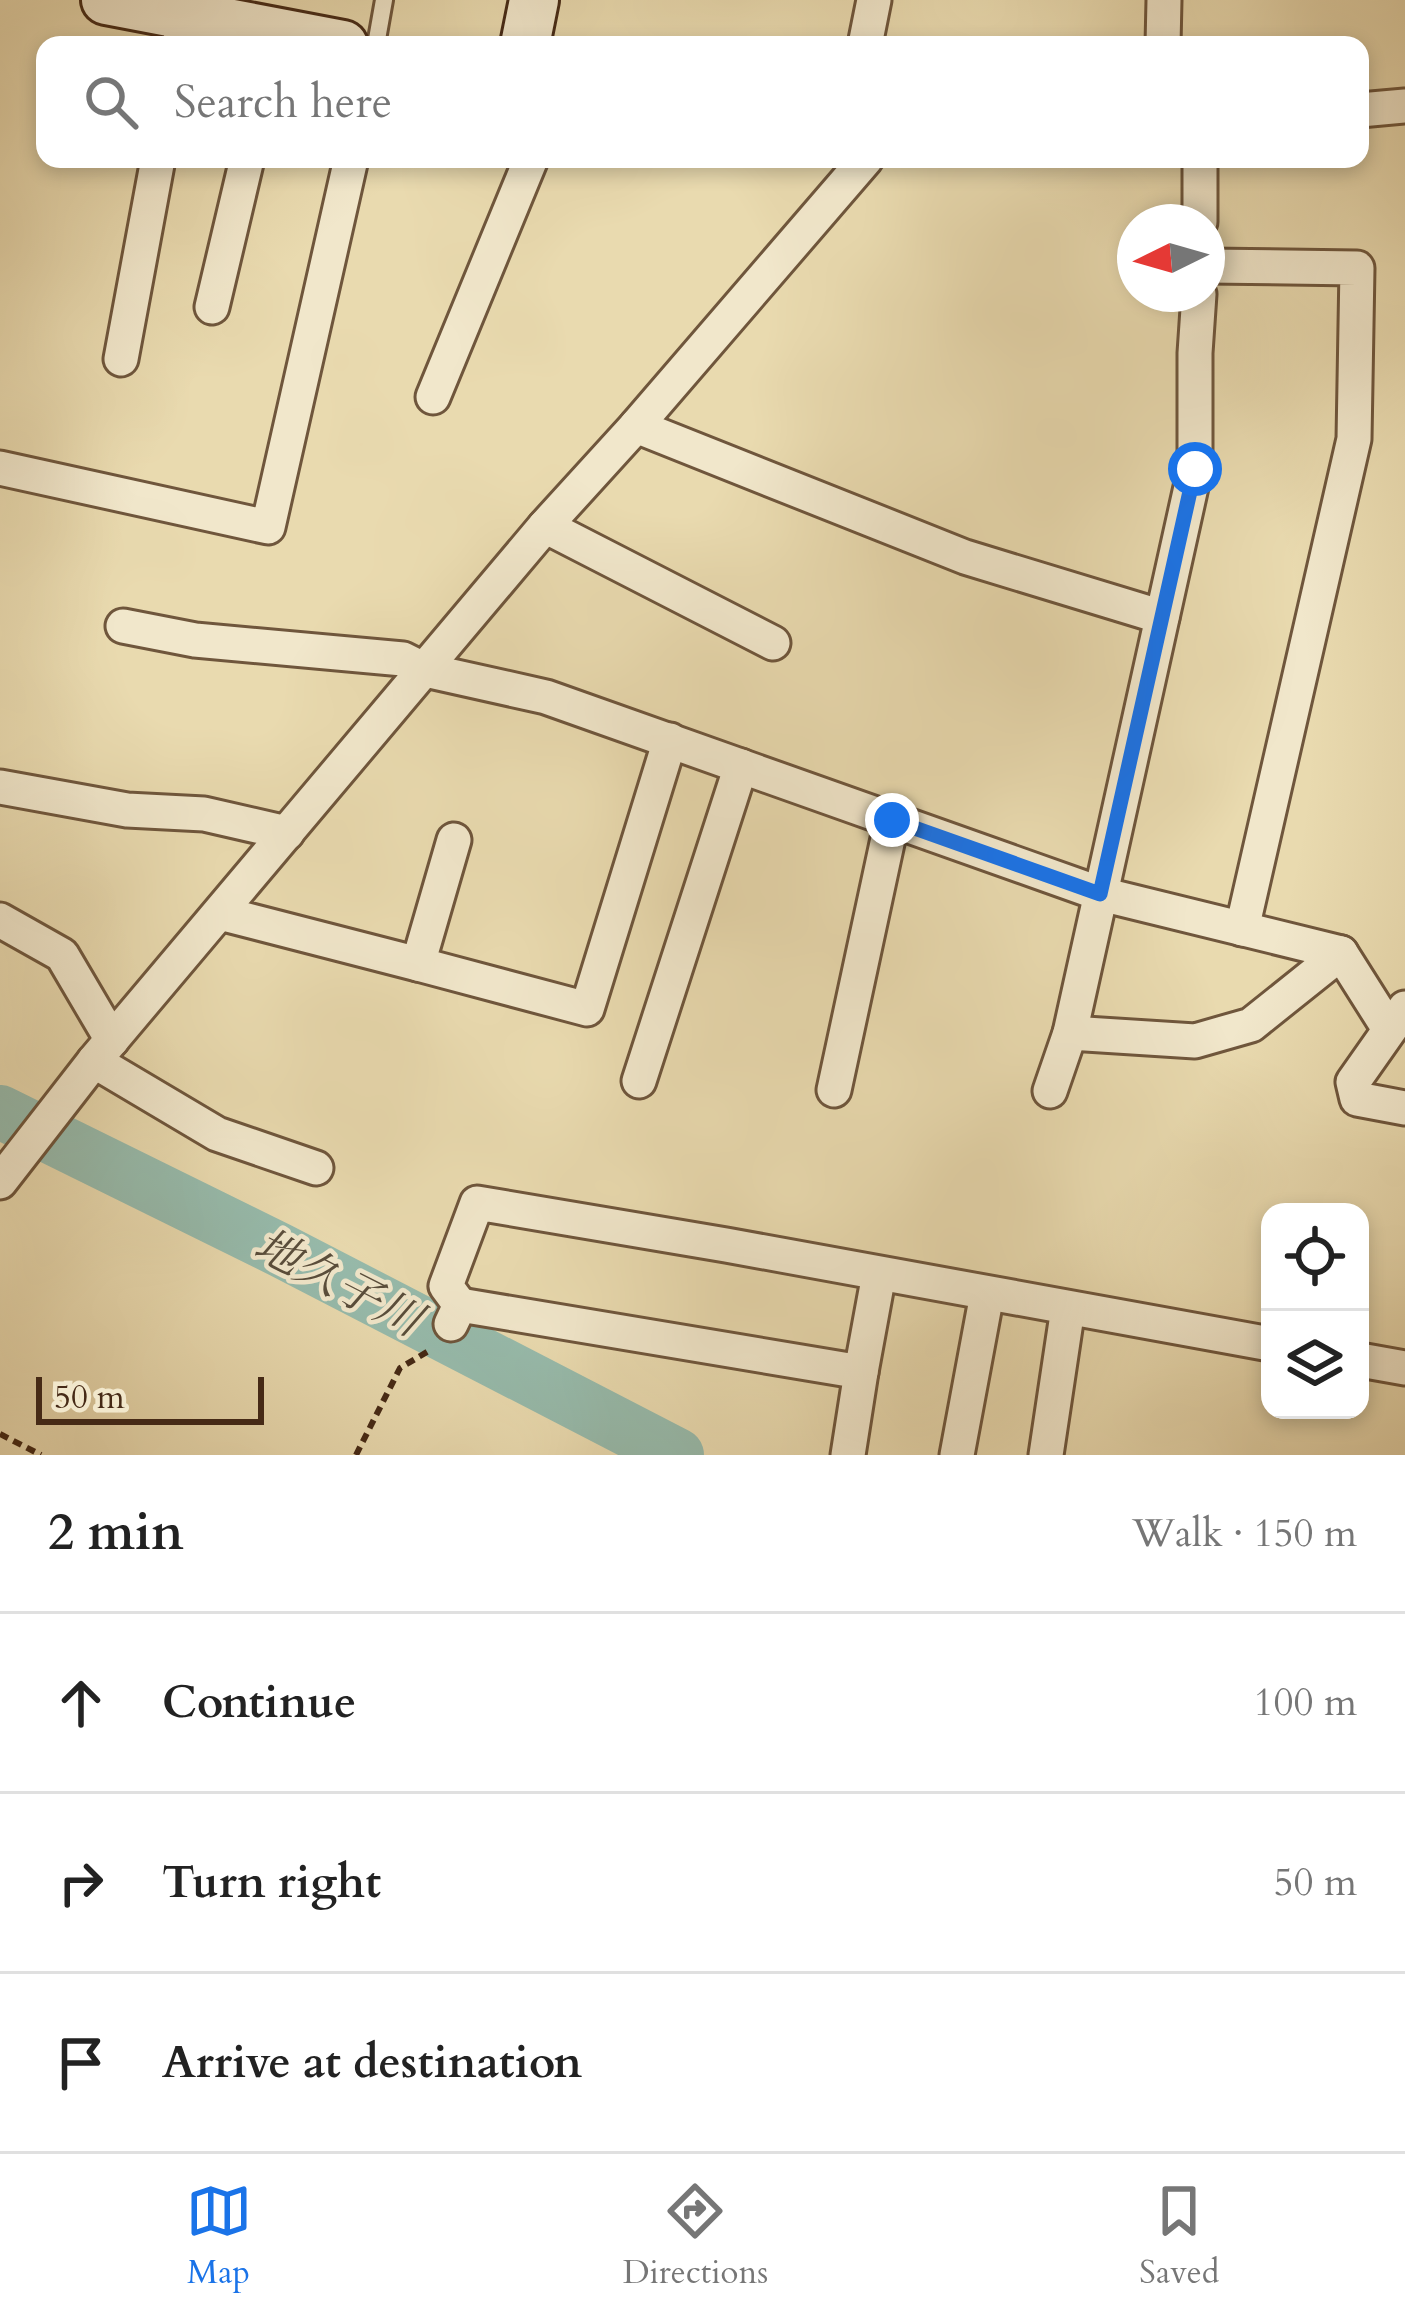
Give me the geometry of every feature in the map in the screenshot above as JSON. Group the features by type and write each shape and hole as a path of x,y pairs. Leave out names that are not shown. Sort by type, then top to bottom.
{"street":[{"path":"527,36 534,0"},
{"path":"867,36 874,0"},
{"path":"1163,36 1164,0"},
{"path":"155,14 261,36"},
{"path":"1369,109 1405,106"},
{"path":"121,359 156,168"},
{"path":"212,307 245,168"},
{"path":"0,468 268,526 349,168"},
{"path":"433,398 527,168"},
{"path":"0,1182 103,1051 544,526 858,168"},
{"path":"1200,168 1200,204"},
{"path":"1225,266 1357,268 1354,439 1242,929"},
{"path":"1050,1090 1070,1033 1195,469 1197,312"},
{"path":"636,426 965,557 1162,617"},
{"path":"544,526 772,643"},
{"path":"123,626 195,640 403,659 425,670 546,697 1100,894 1341,953 1397,1019 1353,1082 1357,1099 1405,1108"},
{"path":"220,913 587,1009 670,740"},
{"path":"639,1081 741,766"},
{"path":"0,787 127,810 204,814 287,833"},
{"path":"834,1090 892,820"},
{"path":"418,964 454,840"},
{"path":"0,920 62,956 103,1051 217,1134 316,1168"},
{"path":"1070,1033 1196,1041 1251,1025 1341,953"},
{"path":"861,1372 451,1324 446,1286 477,1203 1261,1342"},
{"path":"848,1455 879,1274"},
{"path":"957,1455 987,1294"},
{"path":"1046,1455 1068,1308"},
{"path":"1369,1362 1405,1368"}],"lane":[{"path":"378,36 384,0"}],"path":[{"path":"356,1455 400,1368 451,1324"},
{"path":"0,1434 41,1455"}],"waterway":[{"name":"地久子川","path":"0,1112 677,1455"}],"route":[{"path":"892,820 1100,894 1195,469"}]}
